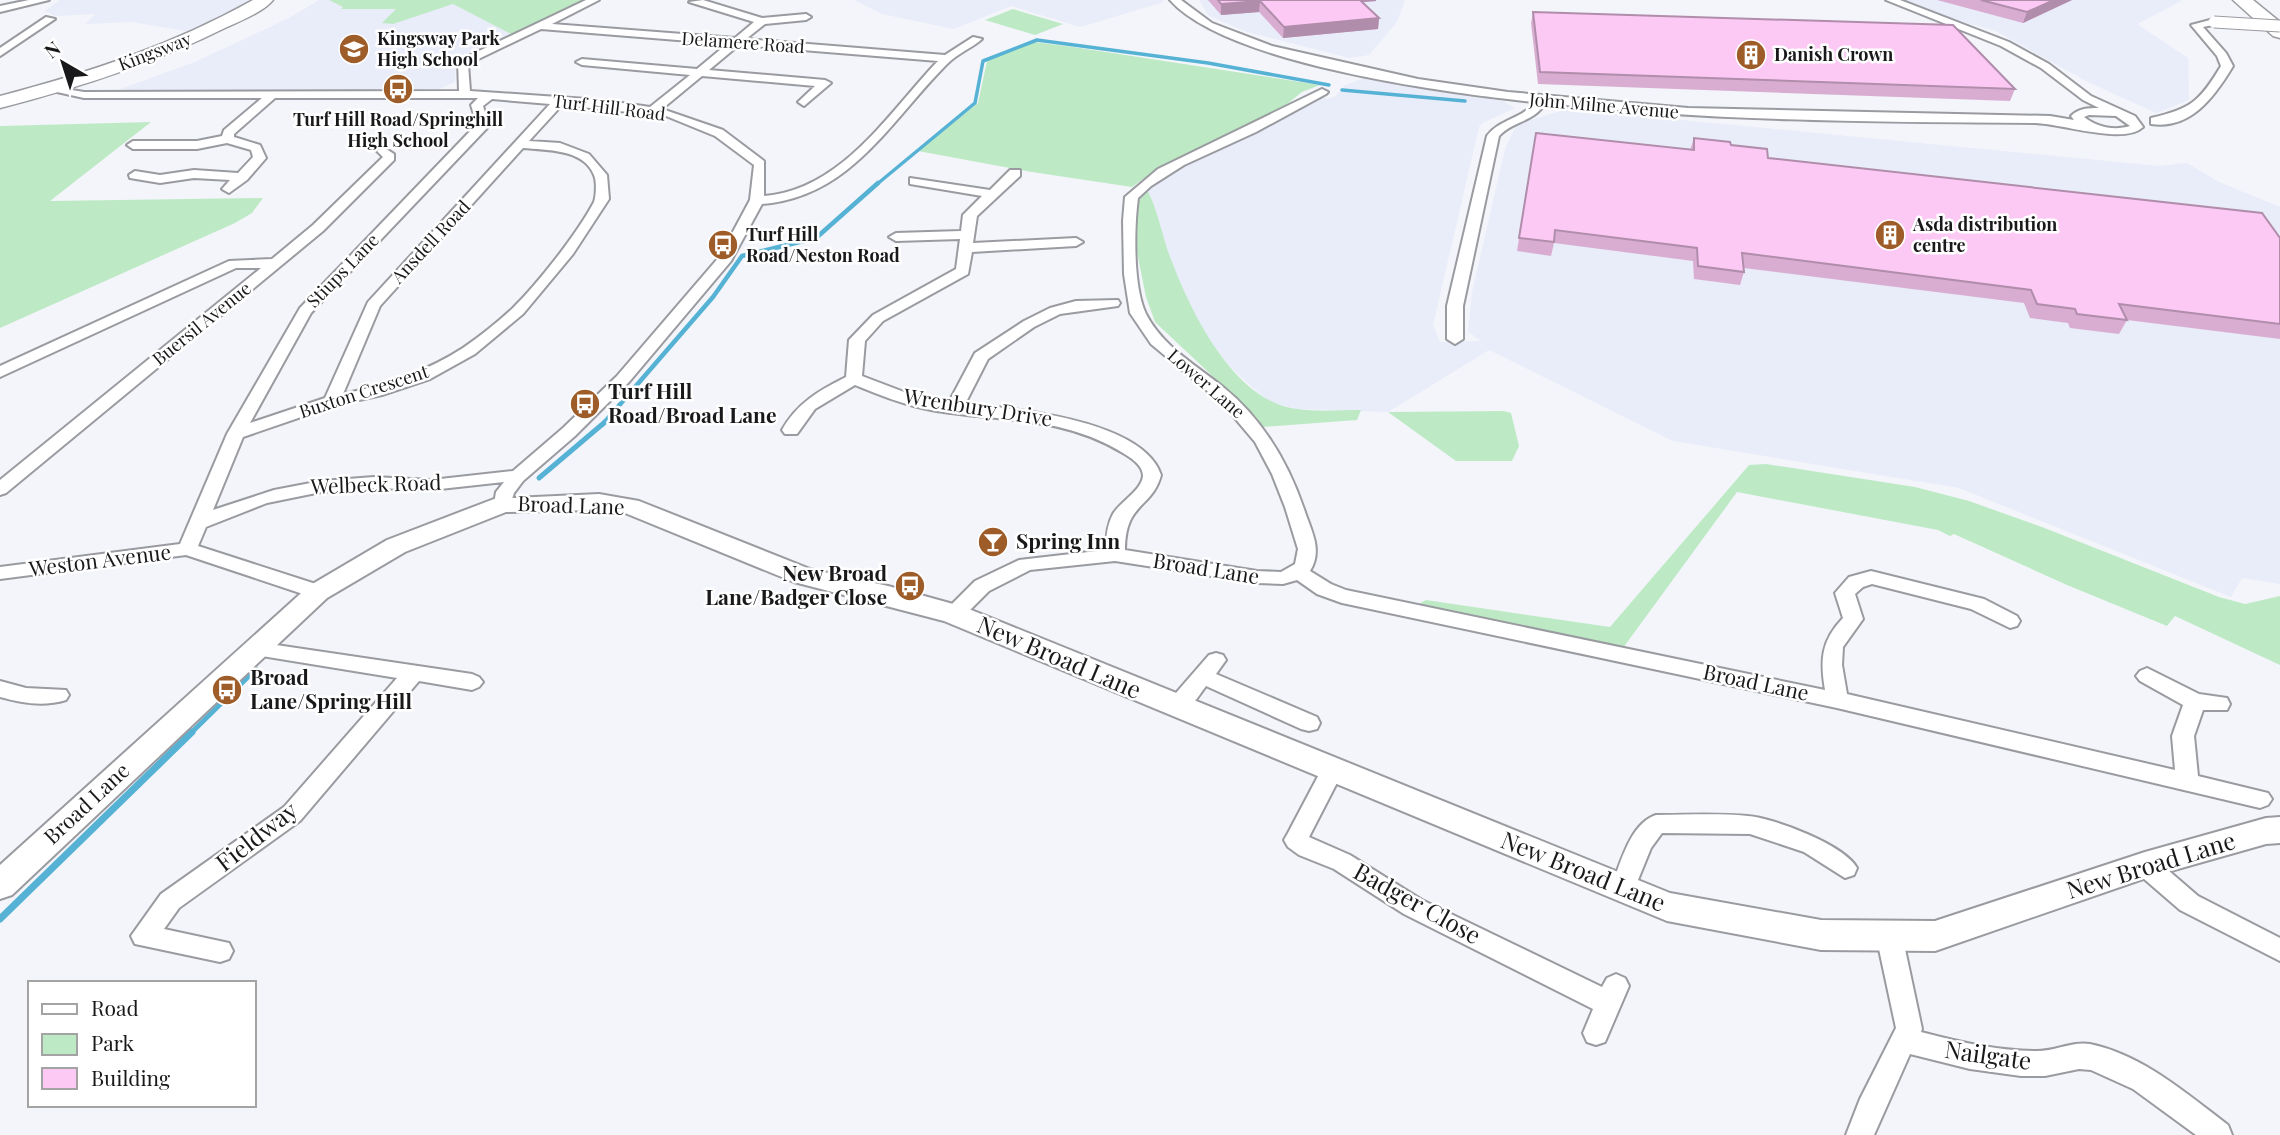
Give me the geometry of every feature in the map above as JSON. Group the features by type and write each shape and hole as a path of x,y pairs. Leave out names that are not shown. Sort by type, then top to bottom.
{"highway":[{"name":"Kingsway","path":"0,102 149,56 220,25 265,0"},
{"path":"2240,0 2272,14 2280,32"}],"main road":[{"name":"Broad Lane","path":"0,885 318,592 396,546 503,504 599,502 630,506 803,576 888,595 954,614"},
{"name":"New Broad Lane","path":"954,614 1667,907 1821,935 1935,936 2145,865 2266,831 2280,830"}],"street":[{"path":"0,9 44,0"},
{"path":"466,94 462,63 594,0"},
{"path":"698,0 694,2 762,21 806,17"},
{"name":"John Milne Avenue","path":"1175,0 1194,17 1220,30 1290,54 1403,79 1540,101 1724,116 2050,120 2123,132 2135,129 2137,125 2176,118 2195,111 2216,85 2227,66 2222,55 2196,25 2272,14"},
{"path":"1891,0 2005,44 2045,66 2087,99 2137,125"},
{"path":"0,53 50,19"},
{"path":"652,111 762,21"},
{"name":"Delamere Road","path":"539,26 947,58"},
{"path":"757,200 789,197 806,191 848,162 896,114 951,51 977,39"},
{"path":"582,62 825,83 804,102"},
{"name":"Turf Hill Road","path":"52,88 84,96 466,94 559,101 668,113 719,133 760,164 757,200 726,258 623,379 569,432 517,477 505,492 503,504"},
{"name":"Lower Lane","path":"1299,572 1307,564 1309,552 1295,507 1274,458 1249,422 1229,400 1170,356 1137,312 1128,237 1132,197 1167,166 1270,120 1291,106 1322,94"},
{"path":"228,139 228,133 271,96"},
{"name":"Stiups Lane","path":"187,549 236,434 305,311 483,125 477,106 489,96"},
{"path":"2087,99 2079,114 2080,121 2091,127"},
{"name":"Ansdell Road","path":"332,401 373,305 523,144 559,101"},
{"path":"1455,339 1455,306 1493,136 1497,128 1505,123 1535,110 1540,101"},
{"name":"John Milne Avenue","path":"2050,120 2095,110 2119,115"},
{"path":"2119,115 2155,121"},
{"path":"133,145 159,142 197,145 228,139 256,148 261,158 229,189"},
{"name":"Buxton Crescent","path":"236,434 332,401 376,392 424,376 469,351 518,311 568,251 602,199 601,175 585,157 560,147 523,144"},
{"name":"Buersil Avenue","path":"0,489 318,228 390,157 383,151"},
{"path":"791,430 795,422 820,397 854,379 856,340 878,318 963,271 970,215 1015,173"},
{"path":"135,175 160,179 194,174 242,177"},
{"path":"915,181 992,194"},
{"path":"896,237 966,242 1076,242"},
{"path":"0,372 234,264 276,263"},
{"path":"955,407 981,356 1055,311 1113,303"},
{"name":"Wrenbury Drive","path":"854,379 915,402 1053,419 1101,436 1142,456 1150,466 1152,475 1145,489 1124,510 1116,529 1115,555"},
{"name":"Welbeck Road","path":"199,523 236,507 301,488 368,482 431,485 491,475 517,477"},
{"name":"Weston Avenue","path":"0,573 187,549 318,592"},
{"name":"Broad Lane","path":"954,614 982,586 1026,564 1115,555 1257,577 1283,578 1299,572 1324,589 1342,596 1837,700 2260,799"},
{"path":"1837,700 1830,651 1838,634 1853,619 1845,593 1856,582 1871,577 1926,590 1977,604 2010,621"},
{"path":"256,649 472,682"},
{"path":"1177,707 1209,668 1309,723"},
{"name":"Fieldway","path":"220,951 144,936 170,901 292,814 414,673"},
{"path":"2147,676 2195,702 2219,704"},
{"path":"0,689 26,696 58,695"},
{"path":"2187,782 2183,736 2195,702"},
{"name":"Badger Close","path":"1333,769 1296,840 1307,848 1342,862 1413,907 1612,995 1596,1033"},
{"path":"1622,890 1641,843 1657,824 1750,825 1812,845 1845,868"},
{"path":"2145,865 2189,903 2280,950"},
{"path":"1860,1135 1909,1029 1889,935"},
{"name":"Nailgate","path":"1903,1040 1958,1055 2003,1063 2049,1064 2089,1056 2137,1077 2218,1135"}],"shaded area":[{"path":"60,0 256,0 191,32 132,22 85,24 96,14 56,16 45,11"},
{"name":"Kingsway Park High School","path":"319,0 585,0 456,63 455,82 439,89 153,93 120,89 195,62 289,18"},
{"path":"854,0 1164,2 1080,27 1011,6 954,29 882,14"},
{"path":"1199,0 1405,0 1397,22 1369,55 1349,58 1247,32 1209,16"},
{"path":"1885,0 2183,0 2137,24 2188,58 2189,100 2156,113 2088,82 1996,31"},
{"path":"1367,77 1503,101 1515,108 1482,123 1479,127 1433,325 1440,342 1480,341 1468,331 1472,292 1505,149 1517,124 1568,109 2159,166 2187,163 2219,182 2280,207 2280,584 2242,578 2231,597 1959,488 1673,441 1489,350 1388,412 1296,409 1268,401 1230,367 1205,335 1179,284 1146,189 1172,170 1320,97 1328,99 1336,96 1345,85"}],"green space":[{"path":"329,0 585,0 513,35 453,4 393,24 382,23 396,9 341,9 343,7"},
{"path":"1013,9 1063,24 1035,35 985,20"},
{"path":"1034,42 1320,85 1302,92 1271,117 1164,164 1132,187 918,151 978,103 987,61"},
{"path":"151,122 50,201 263,198 252,213 235,223 0,328 0,126"},
{"path":"1146,189 1188,300 1216,349 1233,371 1252,389 1274,402 1305,410 1361,410 1357,420 1263,427 1257,418 1155,322 1146,297 1132,227 1140,197"},
{"path":"1388,412 1511,413 1519,446 1512,461 1456,461"},
{"path":"1766,464 1915,487 1969,501 2219,597 2245,604 2280,596 2280,665 2175,616 2167,626 1954,534 1950,536 1938,530 1737,492 1623,648 1417,605 1426,600 1610,627 1749,465"}],"building":[{"path":"1218,0 1360,0 1379,18 1284,27 1260,1 1221,4"},
{"path":"1981,0 2054,0 2027,12"},
{"name":"Danish Crown","path":"1533,12 1953,25 2015,89 1540,72"},
{"name":"Asda distribution centre","path":"1536,133 1694,150 1694,138 1767,149 1768,158 2262,213 2280,238 2280,324 2119,304 2127,320 2077,314 2075,309 2037,304 2031,290 1742,253 1744,272 1698,266 1697,248 1555,230 1554,242 1519,238"}],"waterway":[{"path":"876,185 975,103 983,61 1037,40 1208,63 1329,85"},
{"path":"1342,90 1465,101"},
{"path":"604,423 713,297 742,256 816,238 878,183"},
{"path":"539,478 604,423"},
{"path":"190,734 256,669"},
{"path":"0,919 192,732"}],"place":[{"name":"Kingsway Park High School","path":"354,49"},
{"name":"Danish Crown","path":"1751,55"},
{"name":"Turf Hill Road/Springhill High School","path":"398,89"},
{"name":"Asda distribution centre","path":"1890,235"},
{"name":"Turf Hill Road/Neston Road","path":"723,245"},
{"name":"Turf Hill Road/Broad Lane","path":"585,404"},
{"name":"Spring Inn","path":"993,542"},
{"name":"New Broad Lane/Badger Close","path":"910,586"},
{"name":"Broad Lane/Spring Hill","path":"227,690"}]}
